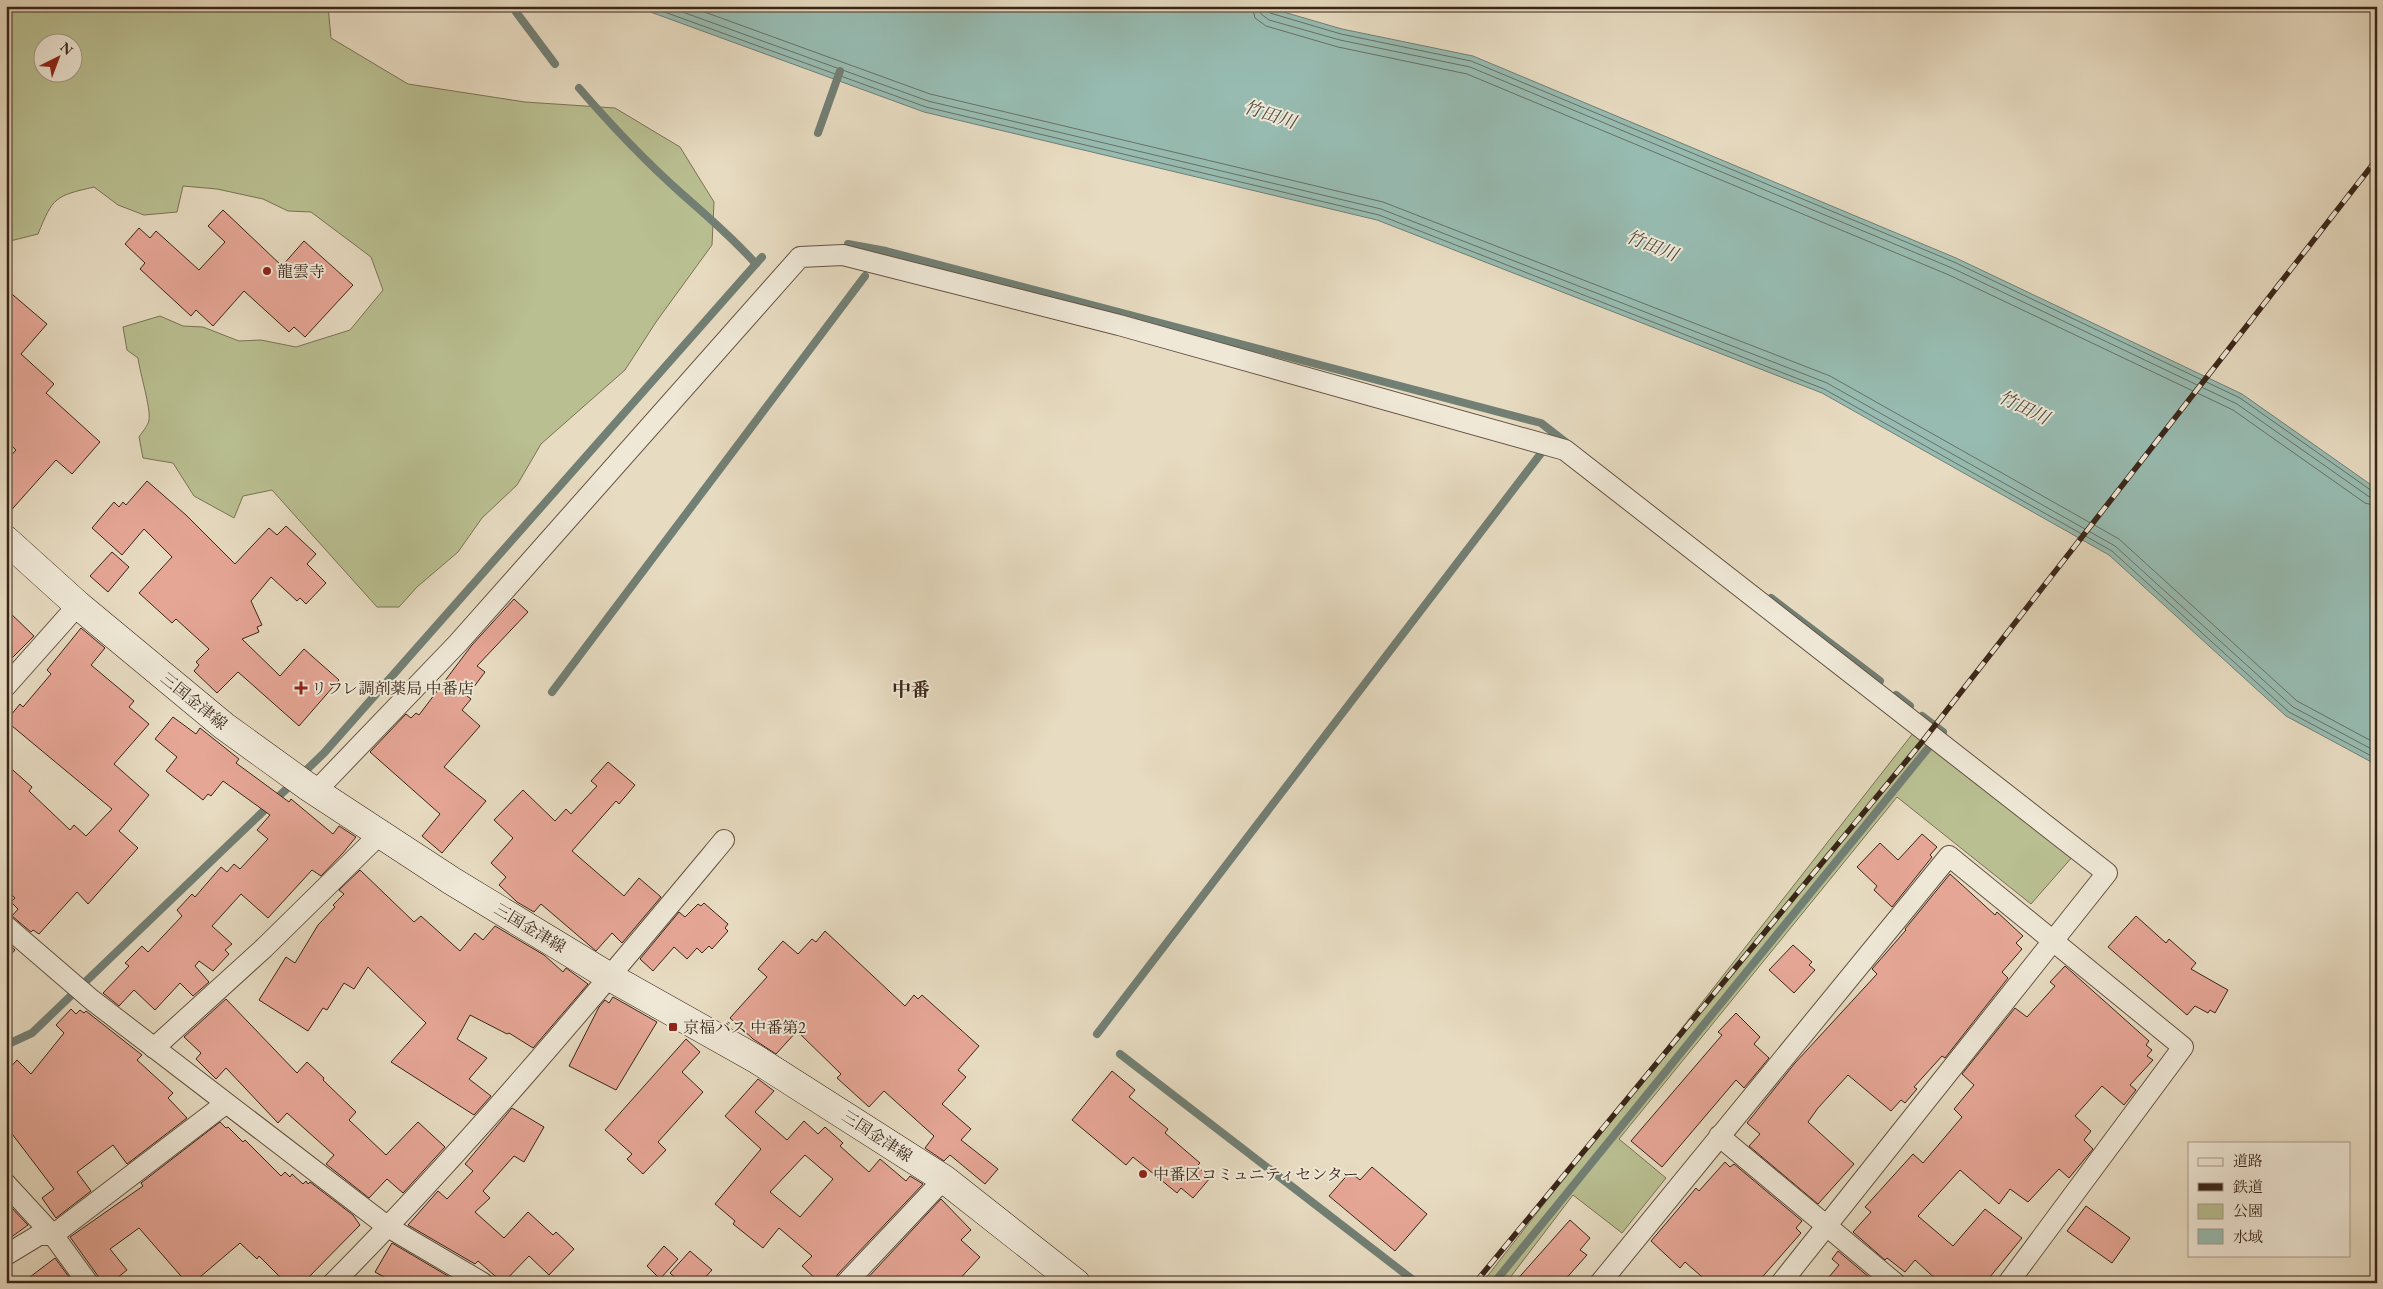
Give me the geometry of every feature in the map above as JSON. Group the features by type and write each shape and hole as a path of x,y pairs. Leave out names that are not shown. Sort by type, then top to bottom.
{"main road":[{"name":"三国金津線","path":"6,540 78,605 224,726 304,783 380,834 610,977 756,1059 944,1179 1076,1283"}],"street":[{"path":"304,783 458,643 800,256 843,255 1119,325 1565,450 2107,874 1781,1283"},
{"path":"6,686 78,605"},
{"path":"154,1048 264,948 380,834"},
{"path":"333,1283 388,1227 610,977 724,840"},
{"path":"1600,1283 1949,856 2183,1047 2008,1283"},
{"path":"6,926 99,1005 225,1104 388,1227 484,1283"},
{"path":"6,1255 39,1235 53,1235 225,1104"},
{"path":"1719,1136 1895,1283"},
{"path":"846,1283 944,1179"},
{"path":"6,1184 53,1235 88,1283"}],"green space":[{"path":"6,6 328,6 331,38 408,84 525,102 615,108 680,147 714,202 712,245 656,322 625,370 541,444 517,485 482,518 458,552 417,587 399,607 377,607 272,490 243,496 234,518 194,496 173,463 143,458 139,437 148,422 148,408 138,358 127,350 123,327 160,316 183,326 203,327 239,341 261,340 296,347 350,330 383,290 371,257 311,212 288,211 263,199 217,189 183,186 177,212 144,215 118,205 94,187 71,193 63,196 52,205 38,234 6,242"},
{"path":"1914,732 2074,855 2031,904 1897,797 1619,1139 1666,1178 1622,1233 1573,1195 1506,1283 1482,1283"}],"water":[{"name":"竹田川","path":"634,6 1263,6 1342,29 1473,56 1956,258 2242,394 2377,489 2377,765 2286,716 2109,555 1822,393 1377,220 924,112"}],"building":[{"name":"龍雲寺","path":"223,210 282,266 304,241 353,285 305,337 294,327 289,332 244,291 213,326 196,310 191,316 140,269 145,263 125,244 139,228 150,238 156,231 199,270 225,242 208,226"},
{"path":"6,289 47,324 21,354 54,384 46,393 100,442 72,474 56,460 6,516 6,461 16,450 6,441"},
{"path":"147,481 186,515 235,564 269,528 277,535 286,526 316,554 307,564 326,583 306,604 300,598 297,601 271,577 251,601 262,625 257,627 259,632 242,639 280,676 304,649 339,680 299,726 238,672 217,693 194,671 199,665 196,662 209,649 176,619 172,623 139,593 172,557 144,529 122,555 92,528 114,502 119,507 123,502 126,505"},
{"path":"112,552 129,567 108,592 90,576"},
{"path":"514,599 528,612 477,666 485,672 467,696 471,699 462,710 480,726 444,767 486,801 442,853 422,836 440,814 370,752 406,714 411,718 416,713 419,715 472,645"},
{"path":"6,609 34,636 6,664"},
{"path":"81,628 105,648 91,665 134,701 129,707 149,724 114,764 149,795 119,831 138,848 88,904 77,892 39,934 33,930 31,932 12,916 18,909 11,902 15,898 6,890 6,764 32,787 29,791 70,830 74,825 86,836 112,809 6,721 20,704 23,707 51,674 47,670"},
{"path":"173,717 196,734 200,728 239,759 236,763 289,802 291,799 333,834 339,826 356,837 321,876 312,870 268,918 241,894 212,926 232,944 225,950 229,954 213,971 199,961 195,966 209,982 193,996 180,983 155,1010 134,990 119,1006 103,993 129,966 125,963 142,946 148,952 182,916 177,910 192,894 195,897 221,867 227,872 234,864 240,869 268,839 257,830 270,815 223,781 211,796 208,794 203,800 166,771 177,757 155,739"},
{"path":"608,762 635,785 619,804 616,801 572,851 624,896 639,878 661,897 622,943 612,933 596,951 541,904 534,912 517,902 499,885 506,877 491,863 513,838 494,820 523,790 555,821 566,809 571,814 597,786 591,781"},
{"path":"1922,834 1937,847 1930,855 1932,857 1892,907 1874,890 1877,886 1857,867 1880,843 1898,860"},
{"path":"360,870 414,922 421,916 460,951 475,933 483,940 495,926 544,955 563,972 566,968 588,984 533,1048 509,1033 507,1034 470,1015 457,1039 487,1058 469,1079 491,1096 474,1115 391,1062 426,1023 368,967 354,989 344,983 327,1010 323,1008 308,1031 259,1000 286,957 295,963 318,925 344,894 339,890"},
{"path":"1950,874 1995,915 1997,912 2023,936 2016,943 2022,949 2002,972 2008,978 1945,1058 1942,1056 1914,1087 1917,1089 1905,1103 1901,1100 1891,1111 1848,1075 1818,1108 1808,1122 1854,1164 1818,1204 1749,1146 1760,1134 1747,1123 1795,1063 1877,974 1872,969 1906,930"},
{"path":"704,903 728,924 725,928 728,931 712,949 709,946 702,953 697,948 687,959 674,947 653,971 640,959 679,912 685,917 698,904 701,906"},
{"path":"2136,916 2166,943 2169,939 2196,963 2191,969 2228,990 2215,1013 2210,1010 2208,1013 2195,1006 2187,1015 2108,947"},
{"path":"825,931 905,1006 914,995 918,999 922,995 979,1046 958,1070 966,1077 942,1104 971,1129 961,1140 998,1169 985,1184 950,1155 944,1161 925,1148 934,1136 884,1091 869,1107 837,1078 841,1074 797,1031 776,1054 753,1039 730,1018 767,977 758,969 783,941 798,954 812,939 816,942"},
{"path":"6,942 15,950 6,960"},
{"path":"1793,945 1812,962 1809,965 1815,970 1794,993 1769,970"},
{"path":"2065,966 2149,1041 2146,1045 2152,1050 2147,1056 2153,1060 2130,1085 2136,1090 2124,1105 2102,1086 2075,1116 2091,1131 2084,1140 2093,1149 2069,1178 2059,1169 2028,1202 2010,1189 1999,1204 1960,1170 1918,1216 1953,1246 1985,1209 2022,1238 1985,1283 1940,1283 1915,1260 1905,1272 1887,1258 1885,1260 1853,1232 1871,1212 1865,1207 1913,1154 1923,1163 1962,1117 1954,1109 1974,1085 1962,1074 2015,1008 2027,1017 2055,986 2050,982"},
{"path":"613,997 657,1022 616,1090 569,1066 599,1007 605,1000 609,1003"},
{"path":"226,999 297,1073 307,1062 324,1078 323,1080 356,1112 349,1120 386,1155 418,1122 445,1147 403,1193 387,1179 369,1198 326,1164 334,1155 287,1113 278,1123 226,1068 216,1079 196,1059 201,1053 184,1037"},
{"path":"71,1009 76,1014 80,1010 84,1013 86,1011 142,1055 137,1060 173,1093 168,1098 187,1118 127,1164 113,1145 77,1172 91,1191 56,1218 42,1198 54,1189 6,1126 6,1072 17,1060 31,1074 64,1033 56,1025"},
{"path":"1736,1013 1760,1037 1754,1044 1769,1058 1744,1088 1736,1080 1662,1167 1631,1141 1722,1035 1718,1032"},
{"path":"686,1039 700,1052 682,1072 703,1092 658,1142 666,1150 643,1174 627,1159 632,1154 605,1130"},
{"path":"1112,1071 1135,1090 1129,1097 1168,1129 1165,1133 1200,1163 1197,1166 1210,1178 1193,1198 1181,1188 1177,1193 1133,1157 1126,1165 1072,1120"},
{"path":"758,1079 774,1091 755,1112 787,1140 804,1121 818,1134 825,1127 843,1143 840,1146 869,1172 880,1159 906,1181 910,1176 923,1184 837,1275 834,1283 820,1283 802,1266 812,1256 779,1228 763,1248 733,1224 735,1221 715,1204 761,1149 725,1116","holes":["805,1155 833,1179 800,1217 770,1192"]},
{"path":"512,1108 544,1127 524,1162 514,1156 483,1191 490,1198 475,1212 504,1238 528,1212 553,1235 556,1232 574,1249 549,1275 529,1256 503,1283 478,1261 475,1264 408,1225 438,1191 447,1199 473,1171 465,1164"},
{"path":"220,1122 243,1142 245,1140 281,1176 285,1172 290,1177 292,1174 303,1184 306,1181 308,1184 310,1182 353,1215 360,1225 303,1283 286,1283 259,1256 257,1259 240,1243 193,1283 187,1283 139,1228 110,1249 127,1270 111,1283 103,1283 70,1237 143,1186 141,1183"},
{"path":"1725,1162 1730,1167 1734,1164 1802,1221 1796,1228 1801,1233 1757,1283 1709,1283 1685,1262 1680,1268 1651,1241 1696,1188 1699,1191"},
{"path":"1372,1167 1427,1214 1395,1251 1329,1196 1350,1172 1360,1180"},
{"path":"941,1199 971,1230 961,1240 980,1257 956,1283 863,1283"},
{"path":"6,1202 28,1225 6,1241"},
{"path":"2086,1206 2130,1238 2112,1263 2067,1231"},
{"path":"1570,1220 1590,1238 1580,1250 1587,1255 1562,1283 1514,1283"},
{"path":"392,1243 458,1282 395,1283 375,1272"},
{"path":"664,1246 678,1259 660,1279 647,1266"},
{"path":"690,1251 712,1270 700,1283 681,1283 670,1273"},
{"path":"1838,1251 1870,1278 1866,1283 1824,1283 1839,1265 1832,1259"},
{"path":"55,1258 72,1281 69,1283 22,1283"}],"waterway":[{"path":"518,6 516,12 555,64"},
{"path":"818,133 840,71"},
{"path":"579,88 667,181 729,236 756,264"},
{"path":"848,244 886,251 1541,423 1568,444"},
{"path":"6,1045 32,1033 324,753 762,257"},
{"path":"552,692 865,276"},
{"path":"1097,1034 1542,452"},
{"path":"1771,598 1880,681"},
{"path":"1896,695 1910,706"},
{"path":"1922,716 1943,732"},
{"path":"1494,1283 1929,747"},
{"path":"1120,1054 1417,1283"}],"railway":[{"path":"1475,1283 1922,742 2377,159"}],"place":[{"name":"龍雲寺","path":"267,271"},
{"name":"リフレ調剤薬局 中番店","path":"301,688"},
{"name":"京福バス 中番第2","path":"673,1027"},
{"name":"中番区コミュニティセンター","path":"1143,1174"}],"district":[{"name":"中番","path":"911,689"}]}
